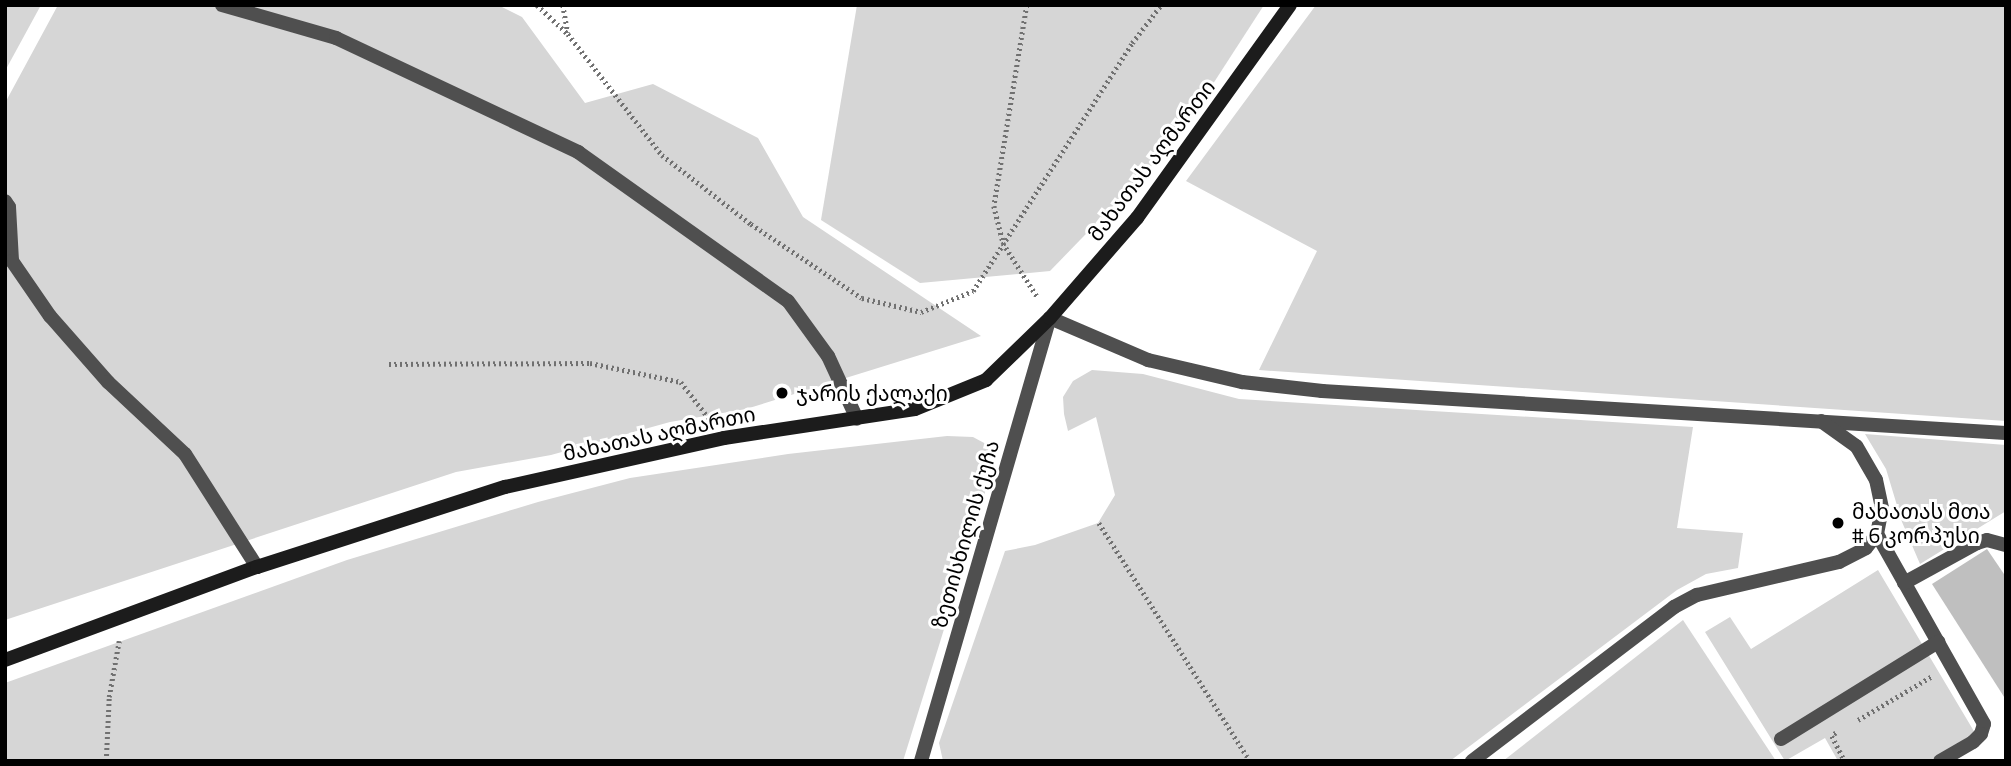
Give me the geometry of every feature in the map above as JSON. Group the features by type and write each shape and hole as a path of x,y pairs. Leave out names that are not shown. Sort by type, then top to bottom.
{"main road":[{"name":"მახათას აღმართი","path":"5,660 257,567 505,487 724,438 915,409 986,380 1050,318 1138,218 1290,5"}],"street":[{"path":"222,5 336,37 578,152 788,301 828,356 857,419"},
{"path":"5,201 9,207 12,261 50,316 108,382 185,454 257,567"},
{"path":"1050,318 1148,360 1242,382 1322,391 2006,433"},
{"name":"ზეთისხილის ქუჩა","path":"921,761 1050,318"},
{"path":"1472,761 1674,607 1697,595 1839,562 1866,548 1877,534 1882,508 1876,480 1856,446 1819,420"},
{"path":"1877,534 1984,724 1981,734 1973,742 1940,761"},
{"path":"1904,583 1977,542 1987,540 2006,545"},
{"path":"1781,739 1938,642"}],"path":[{"path":"537,5 568,34 662,155 751,224 862,298 921,312 973,291 1132,43 1161,5"},
{"path":"563,5 568,34"},
{"path":"1027,5 993,206 1003,243 1050,318"},
{"path":"390,364 590,363 681,382 724,438"},
{"path":"1098,523 1250,761"},
{"path":"106,761 108,697 125,616"},
{"path":"1856,722 1951,665"},
{"path":"1844,729 1832,736 1845,761"}],"shaded area":[{"path":"5,5 41,5 5,71"},
{"path":"58,5 498,5 522,17 585,103 653,84 758,138 803,217 981,336 746,409 670,422 551,455 456,472 5,620 5,103"},
{"path":"857,5 1264,5 1176,141 1050,271 920,283 821,220"},
{"path":"1316,5 2006,5 2006,421 1259,370 1317,251 1186,181"},
{"path":"1092,370 1143,374 1239,399 1693,427 1677,528 1743,533 1738,568 1706,574 1677,590 1450,761 943,761 939,743 1005,551 1035,545 1098,523 1115,495 1096,417 1068,431 1064,414 1063,397 1073,381"},
{"path":"1865,434 2006,445 2006,511 1920,564 1902,522 1886,469"},
{"path":"947,436 973,437 986,444 993,461 978,520 903,761 5,761 5,683 347,560 538,502 630,478 788,454"},
{"path":"1878,570 1975,733 1929,761 1838,761 1825,738 1785,761 1705,632 1730,617 1751,649"},
{"path":"1683,620 1776,761 1503,761"}],"building":[{"path":"1987,549 2006,577 2006,700 1932,584"}],"place":[{"name":"ჯარის ქალაქი","path":"782,393"},
{"name":"მახათას მთა # 6 კორპუსი","path":"1838,523"}]}
